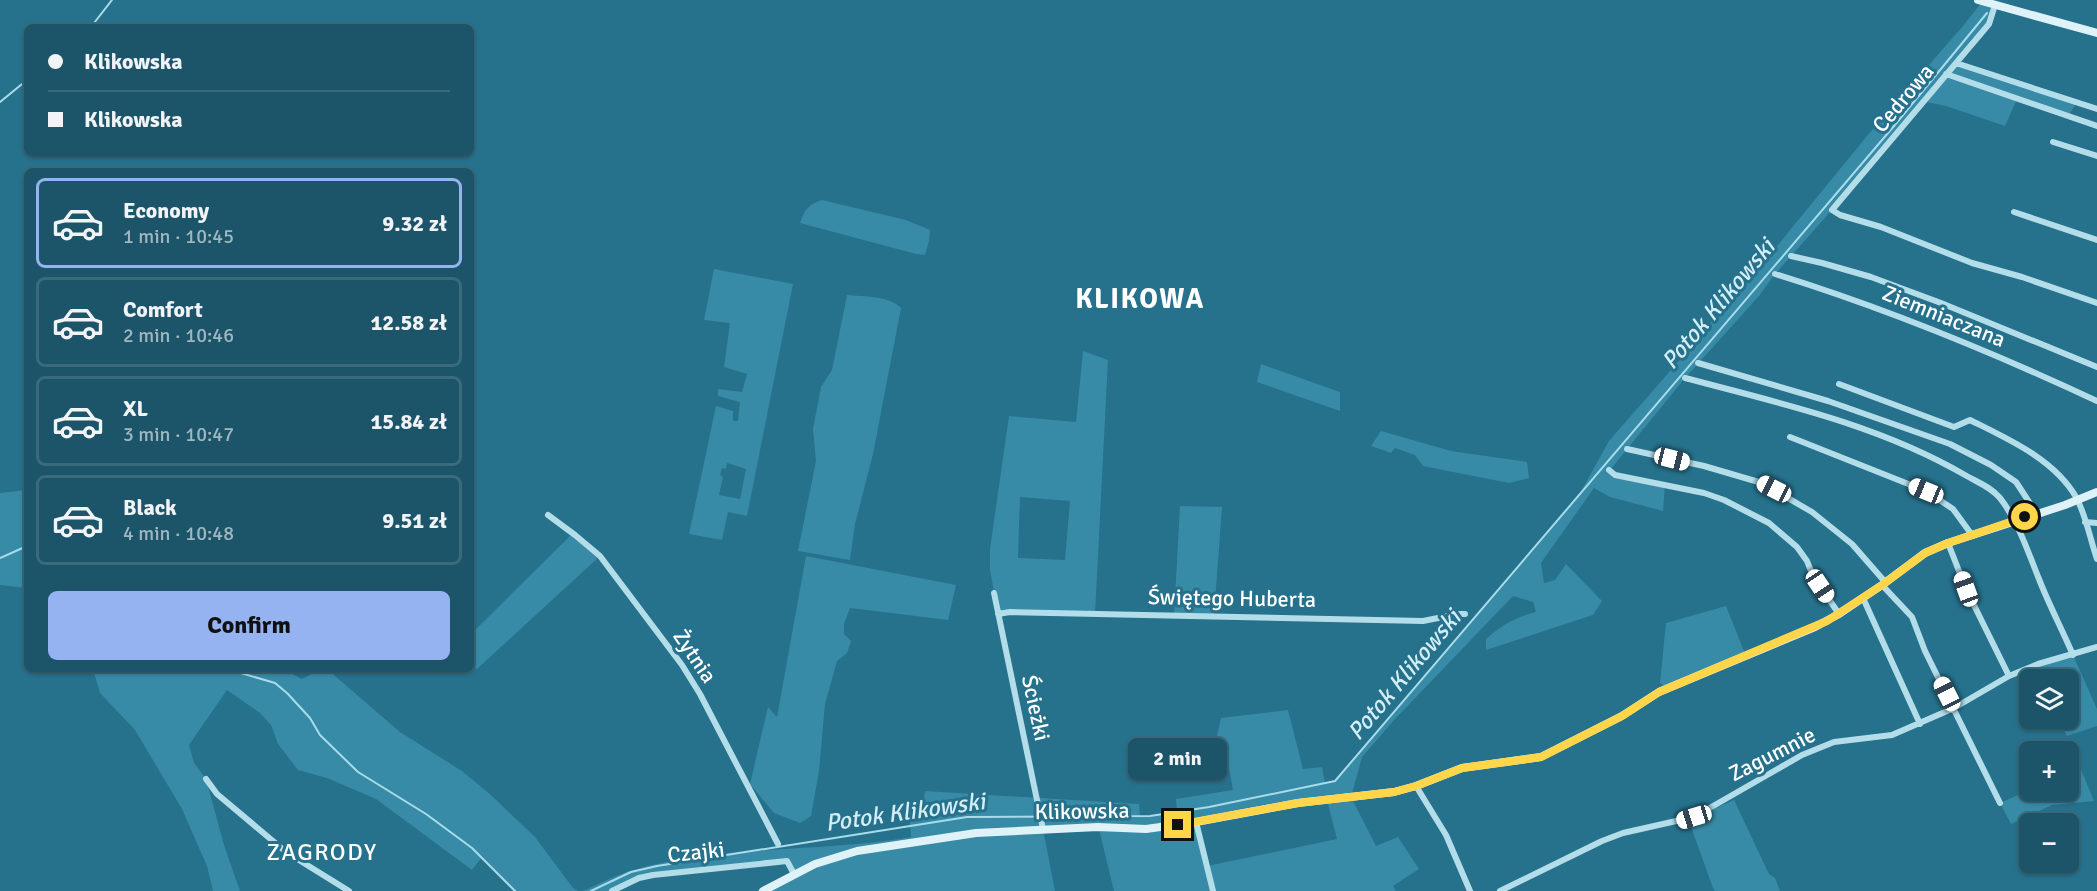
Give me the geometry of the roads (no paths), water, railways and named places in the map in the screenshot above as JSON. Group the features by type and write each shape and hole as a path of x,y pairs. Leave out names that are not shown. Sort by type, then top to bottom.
{"street":[{"path":"1978,0 2002,4 2097,33"},
{"name":"Cedrowa","path":"2002,4 1989,24 1832,210 1840,215 1881,227 1972,263 2022,277 2097,303"},
{"path":"1956,63 2097,109"},
{"path":"1946,74 2097,126"},
{"path":"2053,142 2097,156"},
{"path":"2014,212 2097,240"},
{"name":"Ziemniaczana","path":"1791,256 1822,262 1941,303 2097,367"},
{"name":"Ziemniaczana","path":"1774,274 1844,296 1944,334 2097,400"},
{"path":"1698,363 1828,401 1950,444 1991,465 2016,482 2037,514"},
{"path":"1685,378 1817,413 1942,461 1992,490 2011,513 2073,655"},
{"path":"1839,384 1954,427 1970,420 2006,438 2044,462 2070,488 2077,499 2097,559"},
{"path":"1790,437 1926,491 1953,509 1972,535"},
{"path":"1627,450 1704,466 1762,483 1812,512 1852,544 1912,617 1925,651 2000,803"},
{"path":"1609,470 1615,475 1704,493 1724,500 1769,524 1797,547 1807,561 1813,576 1839,614"},
{"name":"Klikowska","path":"763,891 815,864 857,851 1041,825 1146,829 1288,805 1394,792 1462,768 1541,757 1622,716 1659,692 1806,631 1839,614 1925,553 2097,492"},
{"name":"Żytnia","path":"548,515 600,556 682,665 700,694 778,844"},
{"path":"2085,522 2097,523"},
{"path":"1948,543 1966,589 2009,676"},
{"name":"Ścieżki","path":"994,593 1041,825"},
{"path":"1863,598 1920,724"},
{"name":"Świętego Huberta","path":"998,615 1010,612 1423,621 1465,614"},
{"name":"Zagumnie","path":"1500,891 1602,841 1623,833 1694,817 1802,755 1834,742 1892,735 1953,708 2009,676 2037,664 2097,647"},
{"path":"206,779 217,794 286,852 349,891"},
{"path":"1416,786 1446,834 1470,891"},
{"path":"1196,822 1213,891"},
{"name":"Czajki","path":"612,891 639,878 653,875 787,861 794,874"}],"waterway":[{"path":"93,24 112,0"},
{"name":"Potok Klikowski","path":"591,891 631,872 657,866 967,817 1150,816 1209,807 1335,781 1894,126 1987,13"},
{"path":"0,102 24,82"},
{"path":"0,558 24,547"},
{"path":"237,672 275,683 310,718 320,735 358,772 426,814 472,848 515,891"}],"district":[{"name":"KLIKOWA","path":"1140,299"},
{"name":"ZAGRODY","path":"322,852"}]}
